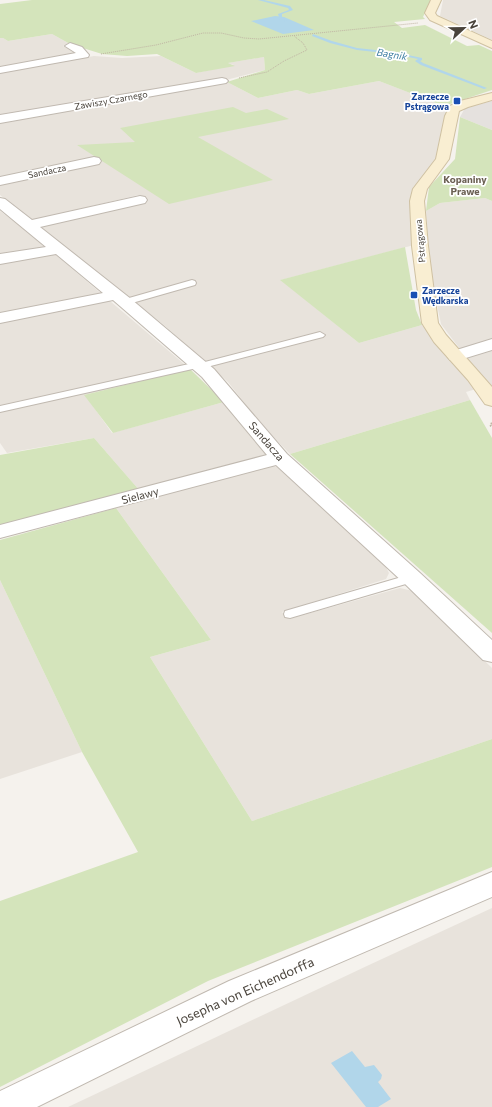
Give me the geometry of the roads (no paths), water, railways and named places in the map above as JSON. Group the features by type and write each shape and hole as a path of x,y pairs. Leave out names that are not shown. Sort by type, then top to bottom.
{"street":[{"path":"436,0 430,13 433,18 492,45"},
{"path":"0,70 84,56 78,49 70,46"},
{"name":"Zawiszy Czarnego","path":"0,119 222,81"},
{"name":"Pstrągowa","path":"492,96 464,104 454,109 451,116 442,159 420,189 418,197 420,246 430,323 440,338 474,376 492,400"},
{"name":"Sandacza","path":"0,181 94,161"},
{"path":"30,225 140,200"},
{"name":"Sandacza","path":"0,202 59,248 199,365 229,396 280,458 412,578 492,654"},
{"path":"0,259 59,248"},
{"path":"0,318 120,298"},
{"path":"456,356 492,344"},
{"name":"Sielawy","path":"0,532 280,458"},
{"name":"Josepha von Eichendorffa","path":"2,1107 240,991 492,884"}],"lane":[{"path":"120,298 192,283"},
{"path":"0,409 199,365 320,335"},
{"path":"290,614 412,578"}],"water":[{"path":"275,16 284,17 314,30 283,34 251,21"},
{"path":"352,1051 365,1067 374,1065 382,1075 378,1082 391,1099 378,1107 366,1107 331,1063"}],"waterway":[{"path":"260,0 289,7 291,10 280,14 281,19 285,21"},
{"name":"Bagnik","path":"313,35 331,42 357,49 394,53 421,59 417,61 485,88"}],"place":[{"name":"Zarzecze Pstrągowa","path":"457,101"},
{"name":"Zarzecze Wędkarska","path":"414,295"}],"district":[{"name":"Kopaniny Prawe","path":"465,184"}]}
